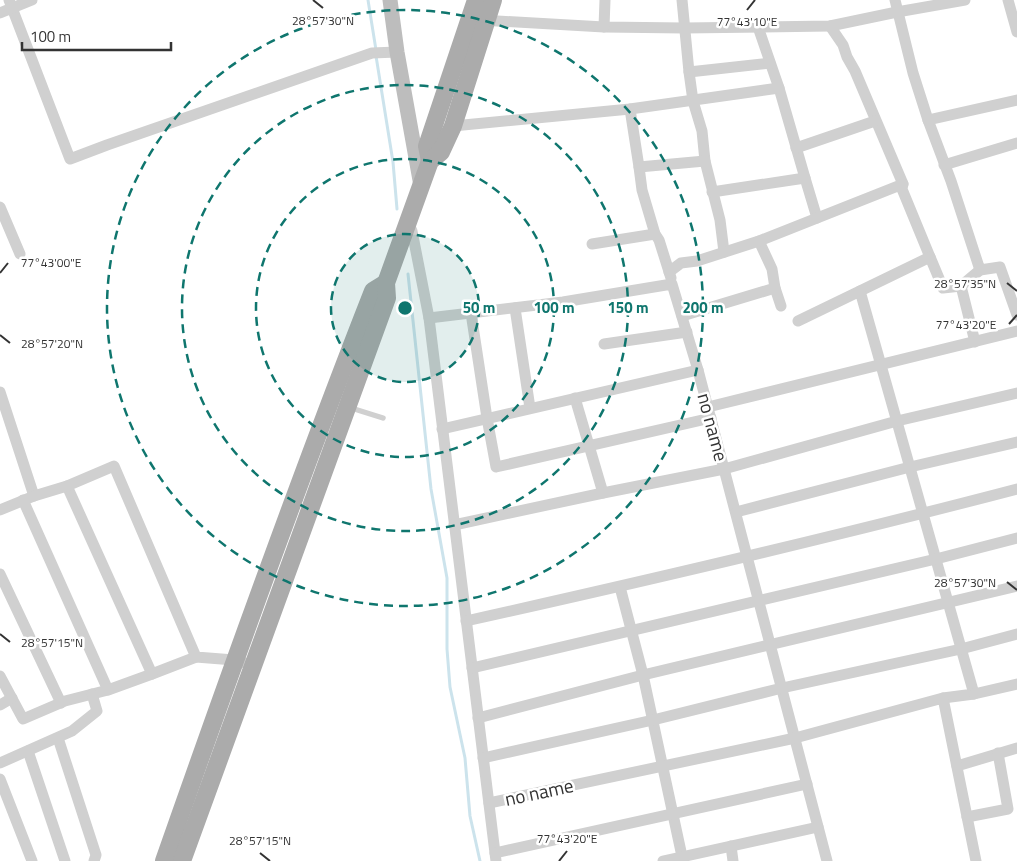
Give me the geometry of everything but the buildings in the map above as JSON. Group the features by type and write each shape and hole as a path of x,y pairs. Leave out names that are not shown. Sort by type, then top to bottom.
{"main road":[{"path":"182,861 387,298 386,283 430,161 441,152 453,126 478,20 476,0"},
{"path":"430,161 427,146 478,20 493,0"},
{"path":"164,861 234,660 330,401 373,291 386,283"},
{"path":"267,571 284,578"}],"street":[{"path":"0,13 10,4 32,0"},
{"path":"390,0 396,52 421,186"},
{"path":"604,27 605,0"},
{"path":"682,0 693,100 702,131 705,161 720,220 724,252"},
{"path":"895,0 913,73 980,270"},
{"path":"478,20 604,27 830,26 965,0"},
{"path":"1008,0 1017,32"},
{"path":"10,4 70,160 107,145 372,53 396,52"},
{"path":"830,26 843,45 846,57 856,71 943,288 961,286 980,270 1000,267 1012,286 1017,315"},
{"path":"758,27 779,88 818,218"},
{"path":"689,72 770,63"},
{"path":"453,126 630,109 779,88"},
{"path":"928,120 1017,100"},
{"path":"630,109 642,190 698,370"},
{"path":"796,148 875,121"},
{"path":"944,165 1017,143"},
{"path":"639,167 705,161"},
{"path":"712,192 805,178"},
{"path":"669,272 681,263 697,261 759,240 902,184"},
{"path":"0,207 20,254"},
{"path":"408,223 412,231 429,318 496,857 674,813 807,784"},
{"path":"592,244 655,234"},
{"path":"759,240 772,268 775,288 781,306"},
{"path":"798,321 930,257"},
{"path":"429,318 563,302 672,284"},
{"path":"961,286 975,342"},
{"path":"682,316 775,288"},
{"path":"860,291 974,694"},
{"path":"515,308 530,408"},
{"path":"471,313 486,418 496,467 1017,331"},
{"path":"604,344 687,332"},
{"name":"no name","path":"442,429 698,370 827,861"},
{"path":"0,392 28,498 108,690"},
{"path":"454,525 724,469 897,421 1017,393"},
{"path":"575,398 603,493"},
{"path":"736,512 910,467 1017,442"},
{"path":"0,510 28,498 67,486 114,466 196,657"},
{"path":"67,486 152,674"},
{"path":"466,621 620,587 923,514 1017,489"},
{"path":"472,668 632,632 1017,538"},
{"path":"0,574 61,703"},
{"path":"478,718 643,675 1017,586"},
{"path":"620,587 643,675 683,859"},
{"path":"483,758 653,720 782,688 961,649 1017,634"},
{"path":"0,676 23,719 61,703 108,690 196,657 234,660 252,666"},
{"path":"795,738 943,698 974,694 1017,684"},
{"path":"0,763 72,732 97,711 92,694"},
{"path":"0,705 12,698"},
{"path":"943,698 976,861"},
{"path":"58,738 96,855 94,861"},
{"name":"no name","path":"489,803 795,738"},
{"path":"957,766 1017,748"},
{"path":"28,751 65,861"},
{"path":"967,818 1008,809 998,753"},
{"path":"0,779 32,861"},
{"path":"663,861 683,859 731,846 818,827"},
{"path":"731,846 733,861"}],"lane":[{"path":"330,401 383,418"}],"waterway":[{"path":"368,0 376,50"},
{"path":"376,56 393,162 397,209"},
{"path":"408,274 431,489 447,578 447,649 450,687 465,758 470,816 480,861"}]}
